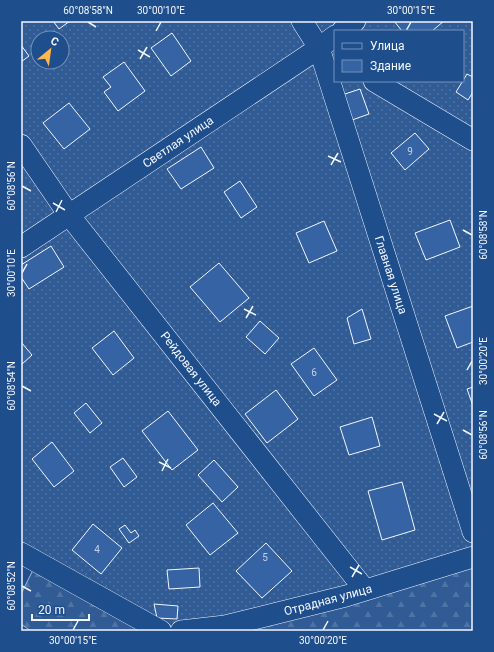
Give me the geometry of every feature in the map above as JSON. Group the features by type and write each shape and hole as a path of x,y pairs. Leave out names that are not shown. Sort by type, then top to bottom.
{"street":[{"name":"Главная улица","path":"302,21 330,47 334,61"},
{"path":"343,30 355,21"},
{"name":"Светлая улица","path":"21,247 330,47"},
{"name":"Главная улица","path":"340,82 473,532"},
{"path":"376,82 473,140"},
{"name":"Рейдовая улица","path":"21,145 69,215 365,590"},
{"path":"21,553 161,631"},
{"name":"Отрадная улица","path":"181,631 225,626 346,596 473,557"}],"green space":[{"path":"21,21 473,21 473,556 228,625 161,631 21,553"},
{"path":"473,556 473,631 179,631"},
{"path":"37,562 161,631 31,631 21,624 21,594"}],"building":[{"path":"53,21 70,21 59,29"},
{"path":"394,21 444,21 433,30 401,30"},
{"path":"172,33 191,61 171,76 151,48"},
{"path":"21,45 29,56 21,62"},
{"path":"124,62 145,91 118,111 104,92 111,87 103,77"},
{"path":"467,74 473,77 473,92 468,100 456,92 462,82 464,82"},
{"path":"360,89 369,114 352,120 342,95"},
{"path":"69,103 90,129 64,149 43,123"},
{"path":"415,133 429,149 405,170 391,153"},
{"path":"201,147 214,168 181,189 167,169"},
{"path":"240,181 257,207 241,218 224,192"},
{"path":"450,220 460,247 426,260 415,233"},
{"path":"324,221 337,251 309,263 296,233"},
{"path":"51,246 64,267 29,289 21,277 21,265"},
{"path":"219,263 249,298 220,322 190,287"},
{"path":"473,306 473,342 457,348 445,316"},
{"path":"362,309 371,339 354,344 347,318"},
{"path":"260,321 279,338 265,354 246,337"},
{"path":"114,331 134,358 113,375 92,348"},
{"path":"21,342 32,355 21,365"},
{"path":"314,348 337,380 314,396 291,364"},
{"path":"473,387 473,406 467,389"},
{"path":"276,390 298,419 267,443 245,414"},
{"path":"86,403 102,423 90,433 74,413"},
{"path":"168,411 198,450 172,470 142,431"},
{"path":"372,417 380,446 349,455 340,427"},
{"path":"52,442 74,471 54,487 32,459"},
{"path":"123,458 137,477 124,487 110,467"},
{"path":"214,460 238,487 222,502 198,475"},
{"path":"402,482 415,530 382,540 368,491"},
{"path":"213,503 238,533 210,555 186,525"},
{"path":"93,524 122,548 101,574 72,550"},
{"path":"125,525 131,533 135,530 139,536 129,543 119,529"},
{"path":"266,543 292,571 262,598 236,571"},
{"path":"199,568 200,587 169,589 167,570"},
{"path":"154,604 178,606 177,619 157,618"}]}
